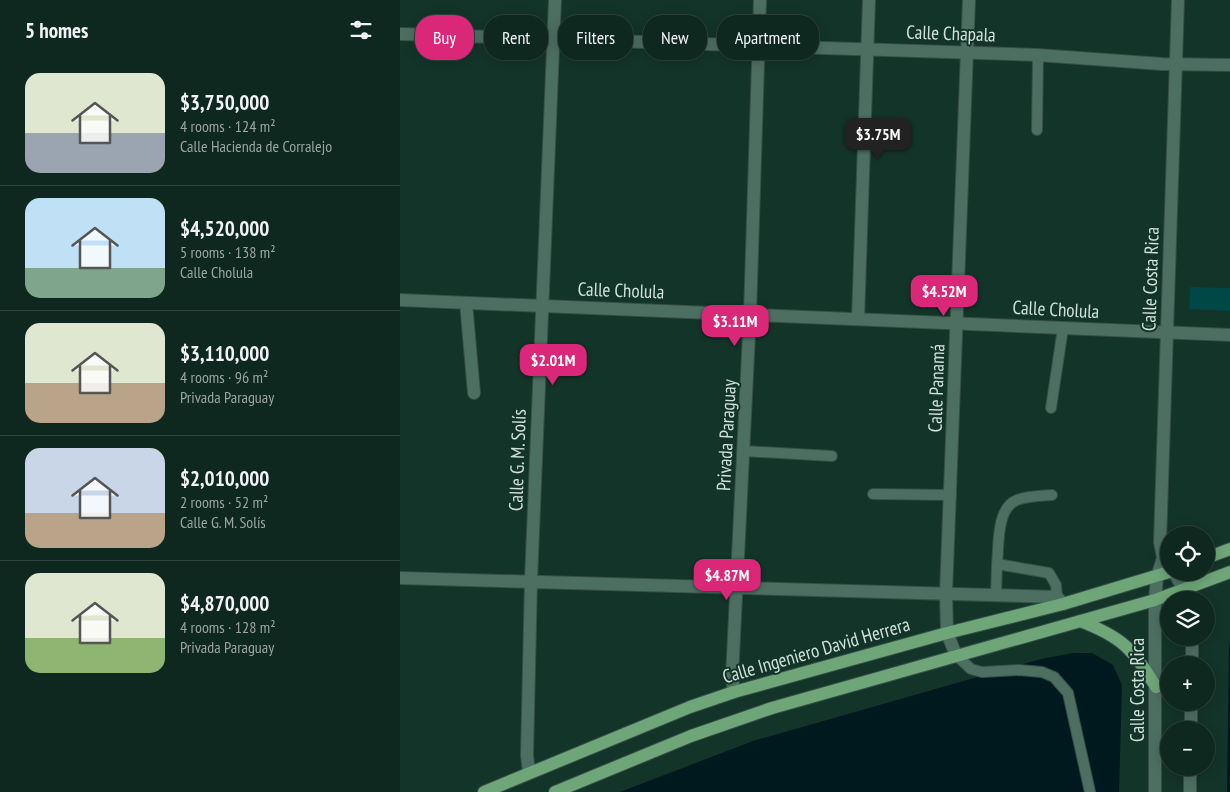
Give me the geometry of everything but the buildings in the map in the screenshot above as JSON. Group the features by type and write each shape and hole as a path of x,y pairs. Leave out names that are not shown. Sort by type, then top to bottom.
{"main road":[{"path":"1215,555 1230,549"},
{"path":"1194,591 1230,572"},
{"name":"Calle Ingeniero David Herrera","path":"484,792 690,707 734,692 1060,600 1160,576"},
{"path":"555,792 691,736 772,708 1160,599"},
{"path":"1080,621 1109,632 1130,648 1156,687"}],"street":[{"name":"Calle G. M. Solís","path":"529,772 527,755 531,580 555,0"},
{"name":"Privada Paraguay","path":"759,15 760,0"},
{"path":"858,318 869,0"},
{"name":"Calle Panamá","path":"956,655 947,633 946,594 958,323 969,0"},
{"name":"Calle Costa Rica","path":"1161,526 1178,0"},
{"name":"Calle Chapala","path":"400,34 717,45"},
{"name":"Calle Chapala","path":"819,48 968,52 1176,64 1230,65"},
{"name":"Privada Paraguay","path":"734,692 732,677 750,314 758,60"},
{"name":"Calle Cholula","path":"400,300 1230,335"},
{"path":"466,302 474,392"},
{"path":"400,578 531,580 996,595 1060,600"},
{"name":"Calle Costa Rica","path":"1155,792 1155,600 1161,581"},
{"path":"1190,776 1190,792"}],"lane":[{"path":"1037,130 1038,55"},
{"path":"1051,408 1063,328"},
{"path":"744,451 832,456"},
{"path":"873,494 951,495"},
{"path":"996,595 1000,529 1005,511 1011,503 1018,499 1052,495"},
{"path":"997,564 1049,573 1056,585 1060,600"},
{"path":"956,655 971,669 982,672 1019,670 1042,672 1054,677 1068,693 1090,792"}],"water":[{"path":"1230,639 1230,792 1227,792 1229,648"},
{"path":"1074,653 1092,653 1113,665 1122,685 1119,792 620,792 753,741 1041,659"}]}
